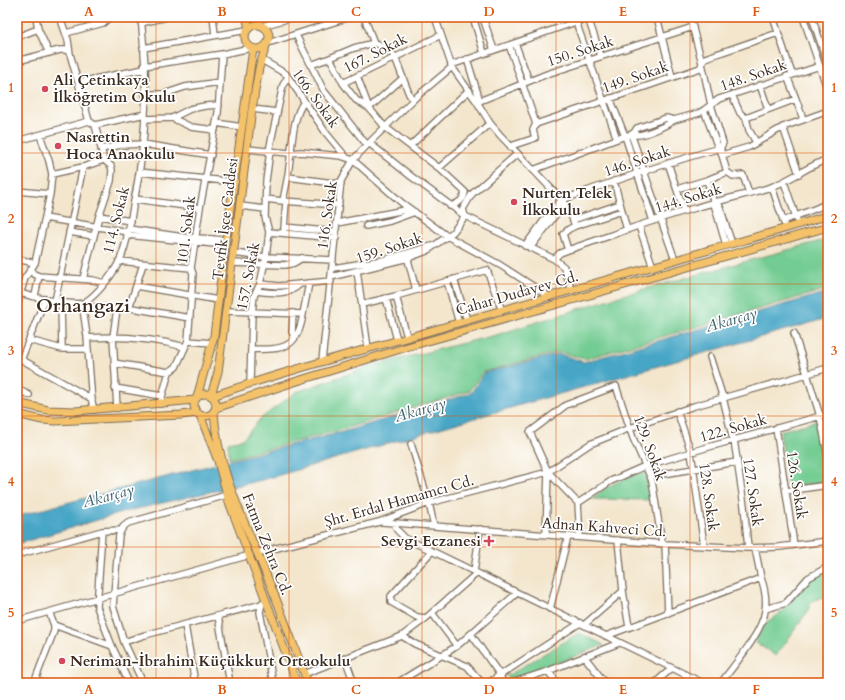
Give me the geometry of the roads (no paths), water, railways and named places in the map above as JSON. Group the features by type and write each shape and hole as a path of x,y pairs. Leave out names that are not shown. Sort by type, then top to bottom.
{"main road":[{"path":"246,17 248,29 245,37 246,41 252,48 260,49 267,45 270,35 266,28 261,25 254,25 248,29"},
{"path":"258,17 261,25"},
{"name":"Tevfik İşce Caddesi","path":"212,396 218,372 252,109 262,60 267,45"},
{"name":"Tevfik İşce Caddesi","path":"196,399 212,343 252,48"},
{"name":"Cahar Dudayev Cd.","path":"212,396 322,361 572,291 729,244 786,229 828,215"},
{"path":"229,223 237,225"},
{"name":"Cahar Dudayev Cd.","path":"215,410 290,383 407,347 828,227"},
{"path":"17,403 63,412 160,404 196,399 203,394 212,396 216,402 215,410 207,416 199,414 55,421 42,420 17,414"},
{"path":"196,399 194,407 199,414"},
{"name":"Fatma Zehra Cd.","path":"215,410 220,461 228,491 308,683"},
{"name":"Fatma Zehra Cd.","path":"199,414 220,461"},
{"name":"Fatma Zehra Cd.","path":"254,554 264,595 297,683"}],"street":[{"path":"36,17 38,29 49,53"},
{"path":"72,17 60,18 70,45 70,54 89,121"},
{"path":"66,33 103,23 110,17"},
{"path":"141,20 166,17"},
{"path":"213,17 215,35"},
{"path":"261,25 292,17"},
{"path":"267,45 350,17"},
{"path":"364,17 374,43"},
{"path":"435,17 451,66 478,102 490,123 517,154 564,203 575,226"},
{"path":"484,53 473,19 484,17 494,50"},
{"path":"589,17 601,56"},
{"name":"116. Sokak","path":"322,361 341,181 353,160 413,100 451,66 574,21 589,17"},
{"path":"657,17 672,77"},
{"path":"773,17 803,119"},
{"path":"803,17 828,91"},
{"path":"812,17 828,65"},
{"path":"691,18 711,105 722,144 722,155 727,172 734,176 743,175 749,193"},
{"name":"114. Sokak","path":"84,306 99,290 119,261 128,232 135,199 143,144 145,116 141,20"},
{"path":"574,21 590,60 617,139"},
{"name":"150. Sokak","path":"478,102 529,81 693,26"},
{"path":"17,37 38,29"},
{"path":"143,48 248,29"},
{"name":"149. Sokak","path":"536,124 700,68 705,58 778,33"},
{"path":"296,34 324,91 368,144 465,216 554,260 564,267 572,291"},
{"name":"167. Sokak","path":"311,65 330,58 343,83 441,35"},
{"path":"330,58 354,48 374,43 390,51 394,57 410,97 413,100"},
{"path":"515,43 529,81"},
{"path":"509,45 536,124 533,130 534,138 514,145 512,148"},
{"path":"79,82 144,68 252,48"},
{"path":"17,61 60,50 67,50 70,54"},
{"name":"101. Sokak","path":"160,404 169,372 176,367 188,341 193,274 191,268 205,179 215,130 222,54"},
{"path":"467,59 478,102"},
{"name":"166. Sokak","path":"262,60 278,68 288,77 326,133 346,157"},
{"name":"148. Sokak","path":"533,170 617,139 630,135 638,135 668,125 674,120 704,110 718,99 820,66"},
{"path":"358,76 369,108"},
{"name":"157. Sokak","path":"250,383 252,313 254,296 260,284 266,257 269,232 265,217 266,181 277,112 283,85 288,77"},
{"path":"369,108 403,78"},
{"path":"145,94 164,94 185,87 220,82"},
{"path":"343,83 356,100 369,108 385,127 439,168 465,192 461,202 450,206"},
{"path":"760,85 768,110"},
{"path":"410,146 469,90"},
{"path":"732,95 740,113 746,118 749,130 756,142"},
{"path":"610,98 630,135 653,221"},
{"path":"746,118 796,99"},
{"path":"284,230 285,201 295,122 304,102"},
{"path":"172,118 190,109 218,105"},
{"path":"252,109 277,112"},
{"path":"704,110 716,146 721,148"},
{"path":"722,155 749,147 783,127 828,111"},
{"path":"17,141 89,121 96,125 145,116 172,118 191,127 215,130"},
{"path":"216,123 242,127"},
{"path":"439,168 490,123"},
{"path":"83,279 99,216 111,181 112,170 111,166 103,159 96,125"},
{"path":"783,127 799,174"},
{"path":"17,305 19,293 25,278 35,263 50,194 52,174 40,135"},
{"path":"101,149 121,145 143,144 211,154"},
{"name":"146. Sokak","path":"564,203 614,181 668,163 721,148"},
{"path":"247,149 291,153 301,152 346,157 353,160 447,236 494,262 550,297"},
{"path":"465,216 463,209 472,194 517,154"},
{"path":"52,174 83,167 103,159"},
{"name":"144. Sokak","path":"554,260 560,253 661,218 716,201 772,187 828,159"},
{"path":"668,163 684,211"},
{"path":"62,349 58,301 60,277 83,167"},
{"path":"139,172 235,182"},
{"path":"641,172 661,218 675,260"},
{"path":"677,189 727,172"},
{"path":"288,177 341,184"},
{"path":"707,180 716,201 729,244"},
{"path":"614,181 628,230"},
{"path":"784,182 798,225"},
{"path":"772,187 786,229"},
{"path":"17,191 50,194"},
{"path":"135,199 200,208"},
{"path":"265,200 339,205"},
{"path":"783,221 796,217 828,202"},
{"path":"528,247 555,206 564,203"},
{"path":"573,220 620,204"},
{"path":"240,206 265,209"},
{"path":"337,223 413,210"},
{"path":"366,226 390,221 413,210"},
{"path":"568,250 563,234 569,229 622,211"},
{"path":"99,216 130,221"},
{"name":"159. Sokak","path":"260,284 279,286 331,279 427,251 453,232 465,216"},
{"path":"45,218 128,232 226,243"},
{"path":"639,226 653,267"},
{"path":"269,232 284,230 336,235"},
{"path":"69,232 94,236"},
{"path":"233,253 266,257 333,260"},
{"path":"333,268 407,256 416,290"},
{"path":"232,263 264,265 289,264 302,258"},
{"path":"17,259 35,263"},
{"path":"119,261 191,268"},
{"path":"362,304 396,296 487,270 494,262"},
{"path":"129,308 143,264"},
{"path":"30,270 39,276 93,280 104,283"},
{"path":"487,270 502,311"},
{"path":"357,271 368,348"},
{"path":"35,296 39,276"},
{"path":"454,279 467,320"},
{"path":"447,281 459,323"},
{"path":"251,349 268,349 287,346 295,338 299,333 309,283"},
{"path":"256,291 284,292 296,288 300,284"},
{"path":"136,286 218,300"},
{"path":"19,293 84,306 117,309 129,308 190,318"},
{"path":"396,296 407,337"},
{"path":"386,298 397,340"},
{"path":"45,299 29,340 19,359 92,399"},
{"path":"84,306 94,410"},
{"path":"117,309 113,337 117,408"},
{"path":"226,311 303,314"},
{"path":"293,313 292,332 295,338"},
{"path":"794,333 820,416 828,457"},
{"path":"87,338 113,337 151,339 185,347"},
{"path":"29,340 62,349 88,349"},
{"path":"188,341 212,343"},
{"name":"127. Sokak","path":"710,357 723,398 738,462 748,548"},
{"path":"114,363 169,372"},
{"name":"Şht. Erdal Hamamcı Cd.","path":"17,621 254,554 379,522 429,503 548,472 590,444 630,428 677,411 828,368"},
{"name":"129. Sokak","path":"548,472 530,432 566,405 616,386 630,428 652,481 663,543 668,612"},
{"path":"115,388 162,396"},
{"path":"17,389 29,394"},
{"name":"128. Sokak","path":"677,411 691,452 704,546"},
{"name":"122. Sokak","path":"578,503 610,481 645,466 828,414"},
{"name":"126. Sokak","path":"776,428 794,545"},
{"path":"411,444 429,503 434,526"},
{"path":"650,476 738,462"},
{"path":"548,472 578,503 580,537"},
{"path":"546,534 548,472"},
{"path":"786,491 828,485"},
{"path":"17,555 102,531 120,530 128,524 228,491"},
{"name":"Adnan Kahveci Cd.","path":"379,522 748,548 828,542"},
{"path":"394,523 397,530 406,538 703,683"},
{"path":"304,674 402,636 426,618 476,573 480,529"},
{"path":"120,530 112,601 124,642 143,683"},
{"path":"102,531 99,597 97,607 112,646 129,683"},
{"path":"550,609 568,536"},
{"path":"618,540 623,591 629,627"},
{"path":"721,683 756,634 765,612 766,591 761,578 755,548"},
{"path":"426,618 417,617 391,602 390,596 432,551"},
{"path":"765,609 786,603 808,578 828,568"},
{"path":"606,636 761,578"},
{"path":"488,683 582,624 623,591"},
{"path":"397,683 457,646 517,593"},
{"path":"264,595 260,612 273,683"},
{"path":"124,642 262,604"},
{"path":"43,683 35,682 54,631 54,625 49,612"},
{"path":"432,613 457,646"},
{"path":"218,616 230,683"},
{"path":"185,624 195,683"},
{"path":"54,625 112,646"},
{"path":"471,634 500,675 503,683"},
{"path":"402,636 415,644 467,666 482,683"},
{"path":"511,683 619,642"},
{"path":"584,656 605,683"},
{"path":"345,658 354,683"},
{"path":"655,683 672,668"},
{"path":"548,670 557,683"}],"water":[{"name":"Akarçay","path":"828,292 828,318 471,419 266,479 128,511 17,544 17,516 346,431 471,393 484,373 559,354 584,362"}],"place":[{"name":"Ali Çetinkaya İlköğretim Okulu","path":"45,89"},
{"name":"Nasrettin Hoca Anaokulu","path":"58,146"},
{"name":"Nurten Telek İlkokulu","path":"514,202"},
{"name":"Sevgi Eczanesi","path":"489,541"},
{"name":"Neriman-İbrahim Küçükkurt Ortaokulu","path":"62,661"}],"district":[{"name":"Orhangazi","path":"83,305"}]}
